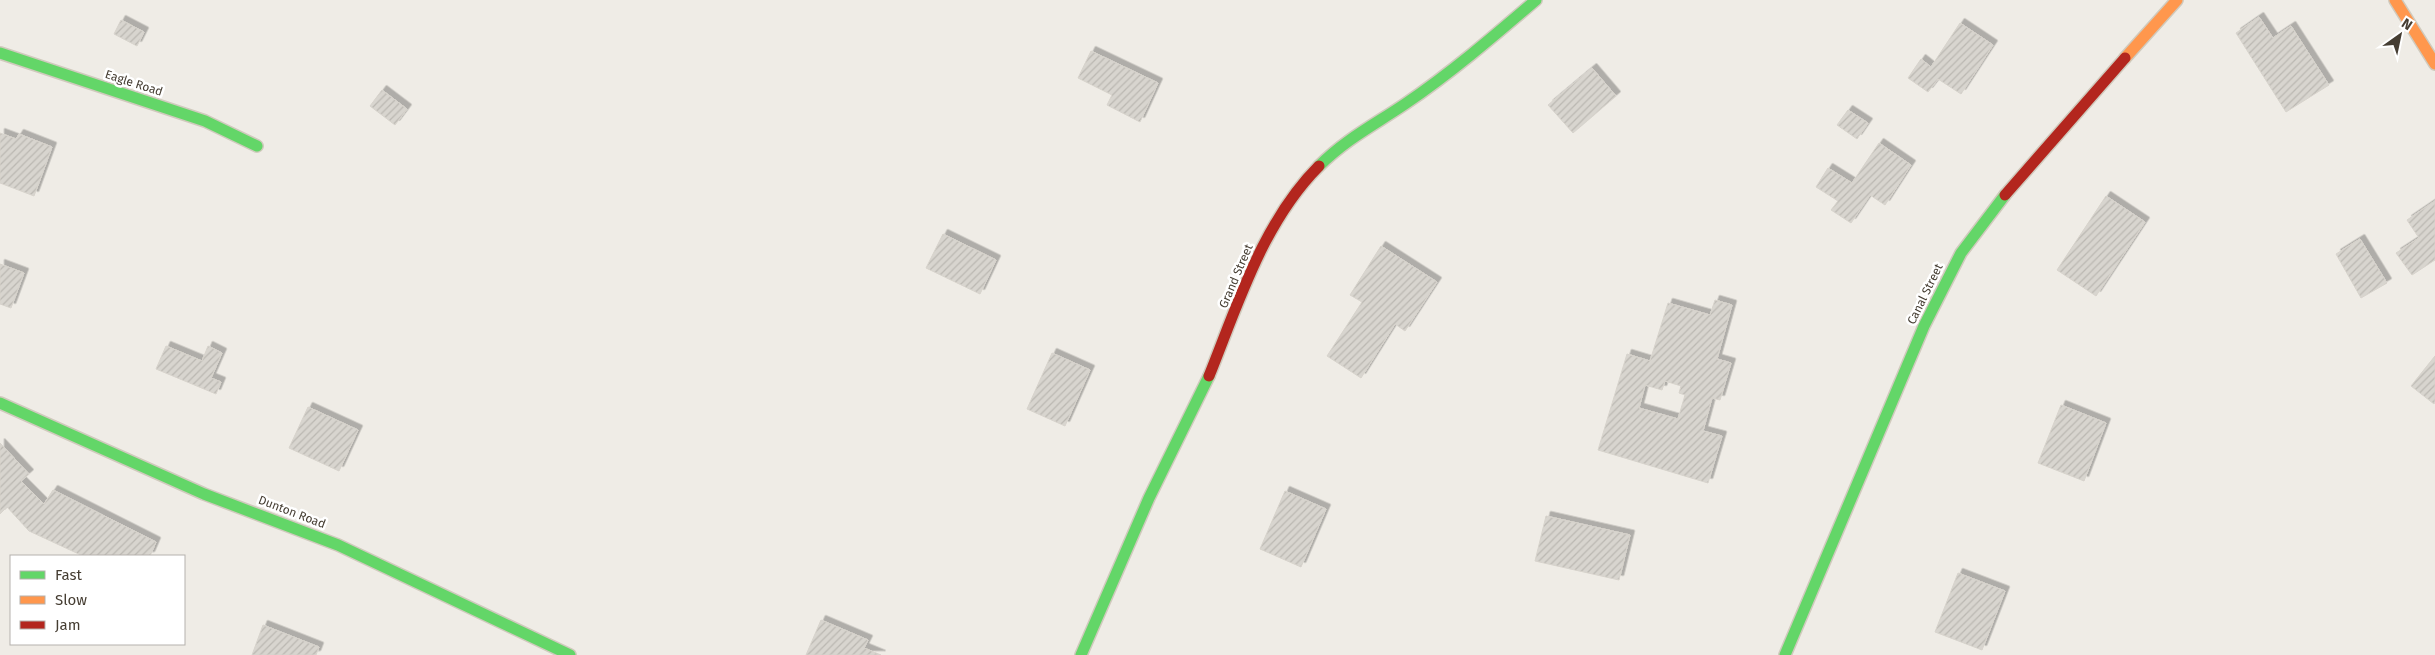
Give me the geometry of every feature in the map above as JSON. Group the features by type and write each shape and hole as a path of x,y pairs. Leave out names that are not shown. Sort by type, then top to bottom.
{"street":[{"name":"Grand Street","path":"1081,655 1150,498 1208,376 1256,263 1284,208 1308,177 1337,148 1354,135 1405,104 1485,43 1536,0"},
{"name":"Canal Street","path":"1785,655 1924,326 1961,253 2000,200 2176,0"},
{"path":"2395,0 2435,64"},
{"name":"Eagle Road","path":"0,53 205,121 257,146"},
{"name":"Dunton Road","path":"0,403 204,494 338,545 570,655"}],"building":[{"path":"2259,17 2273,38 2291,26 2329,85 2286,112 2236,33"},
{"path":"121,20 144,32 137,46 114,34"},
{"path":"1960,23 1993,45 1961,94 1938,79 1928,92 1908,78 1921,59 1931,67"},
{"path":"1091,51 1158,83 1140,122 1107,105 1112,95 1078,78"},
{"path":"1592,68 1616,96 1573,133 1548,105"},
{"path":"382,90 407,109 395,125 370,106"},
{"path":"1848,110 1868,123 1857,139 1837,125"},
{"path":"0,133 16,139 19,134 52,147 34,196 0,183"},
{"path":"1879,143 1911,165 1885,205 1870,195 1851,223 1831,210 1838,201 1816,187 1828,168 1852,183"},
{"path":"2106,196 2145,222 2096,296 2057,270"},
{"path":"2435,201 2435,260 2412,275 2396,253 2419,238 2407,220"},
{"path":"943,234 996,260 980,294 926,268"},
{"path":"2360,239 2387,283 2361,298 2336,254"},
{"path":"1381,246 1437,282 1405,331 1395,324 1361,378 1327,356 1362,302 1350,295"},
{"path":"0,264 24,273 11,308 0,304"},
{"path":"1715,300 1732,305 1717,359 1731,363 1720,400 1712,398 1703,431 1722,436 1708,483 1598,450 1627,354 1650,361 1668,303 1710,315","holes":["1665,381 1681,386 1679,393 1685,395 1678,419 1639,408 1645,385 1662,390"]},
{"path":"166,346 202,361 208,346 222,353 211,378 221,382 216,394 156,369"},
{"path":"1052,353 1090,370 1065,426 1027,409"},
{"path":"2435,356 2435,402 2434,404 2411,386"},
{"path":"2061,405 2106,423 2084,481 2038,463"},
{"path":"308,407 358,430 339,471 289,448"},
{"path":"0,443 29,474 21,481 44,504 53,490 156,542 150,555 81,555 29,531 7,507 0,514"},
{"path":"1285,491 1326,509 1301,567 1260,549"},
{"path":"1546,516 1630,535 1619,580 1535,561"},
{"path":"1958,573 2005,591 1982,650 1935,632"},
{"path":"821,620 868,640 864,648 881,655 806,655"},
{"path":"263,625 319,647 316,655 252,655"}],"traffic: fast":[{"path":"1319,166 1350,140 1439,80 1536,0"},
{"path":"0,53 205,121 257,146"},
{"path":"1785,655 1924,326 1961,253 2005,195"},
{"path":"1081,655 1149,498 1209,376"},
{"path":"0,403 204,494 338,545 570,655"}],"traffic: slow":[{"path":"2125,58 2177,0"},
{"path":"2395,0 2435,64"}],"traffic: jam":[{"path":"2005,195 2125,58"},
{"path":"1209,376 1242,293 1267,238 1299,188 1319,166"}]}
